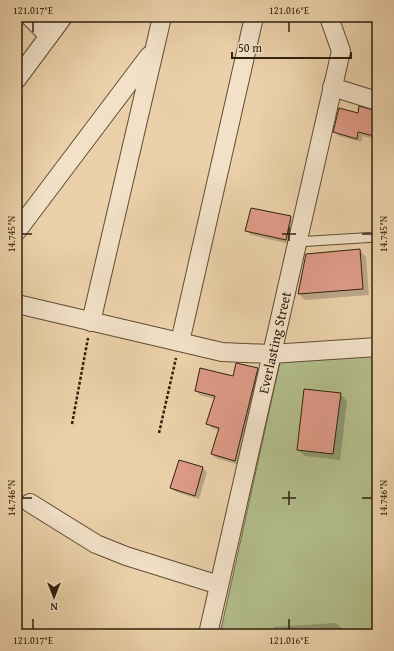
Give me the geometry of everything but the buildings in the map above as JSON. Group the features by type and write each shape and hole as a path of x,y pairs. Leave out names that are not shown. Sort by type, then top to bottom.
{"street":[{"path":"30,17 49,36"},
{"path":"17,79 63,17"},
{"path":"91,322 153,50 162,17"},
{"path":"180,342 254,17"},
{"name":"Everlasting Street","path":"208,634 296,242 341,51 329,17"},
{"path":"17,231 153,50"},
{"path":"332,88 377,100"},
{"path":"17,304 222,352 271,354 377,347"},
{"path":"30,503 96,544 133,558 219,585"}],"lane":[{"path":"296,242 377,237"}],"path":[{"path":"72,424 91,322"},
{"path":"158,433 180,342"}],"green space":[{"path":"377,356 377,634 220,634 280,362"}],"waterway":[{"path":"371,17 377,29"}]}
